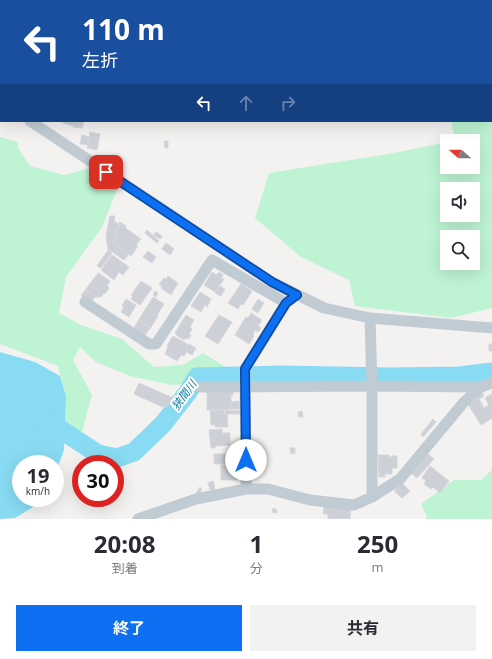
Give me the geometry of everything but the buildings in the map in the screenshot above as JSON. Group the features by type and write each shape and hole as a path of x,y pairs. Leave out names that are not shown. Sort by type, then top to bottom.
{"street":[{"path":"32,122 272,282 324,308 370,318 492,328"},
{"path":"85,302 149,344 156,344 212,260 286,303"},
{"path":"246,489 245,369 286,303 297,295"},
{"path":"370,318 372,386 372,497"},
{"path":"198,387 481,387 492,383"},
{"path":"138,519 196,499 246,489 268,489 310,500 354,504 372,497 400,479 464,402 481,387"}],"green space":[{"path":"451,122 492,122 492,308 451,318 355,306 349,280 301,257 255,218 269,173 394,153 440,143 440,174 480,174 480,134 454,134"},
{"path":"0,137 18,142 18,148 30,166 64,175 87,169 118,187 102,227 66,277 59,313 81,325 122,339 154,367 183,365 203,353 232,371 231,380 172,385 130,376 96,362 80,347 73,360 92,395 81,435 65,428 66,396 58,366 0,344"},
{"path":"492,470 492,519 426,519 427,517 421,504 454,480 481,480"}],"water":[{"path":"0,352 35,362 60,376 66,396 64,450 62,455 12,455 12,507 33,507 15,518 0,519"}],"waterway":[{"name":"狭間川","path":"43,418 98,454 117,458 134,452 163,424 188,392 197,377 281,375 391,377 459,376 492,372"}],"route":[{"path":"106,172 272,282 297,295 286,303 245,369 246,460"}]}
